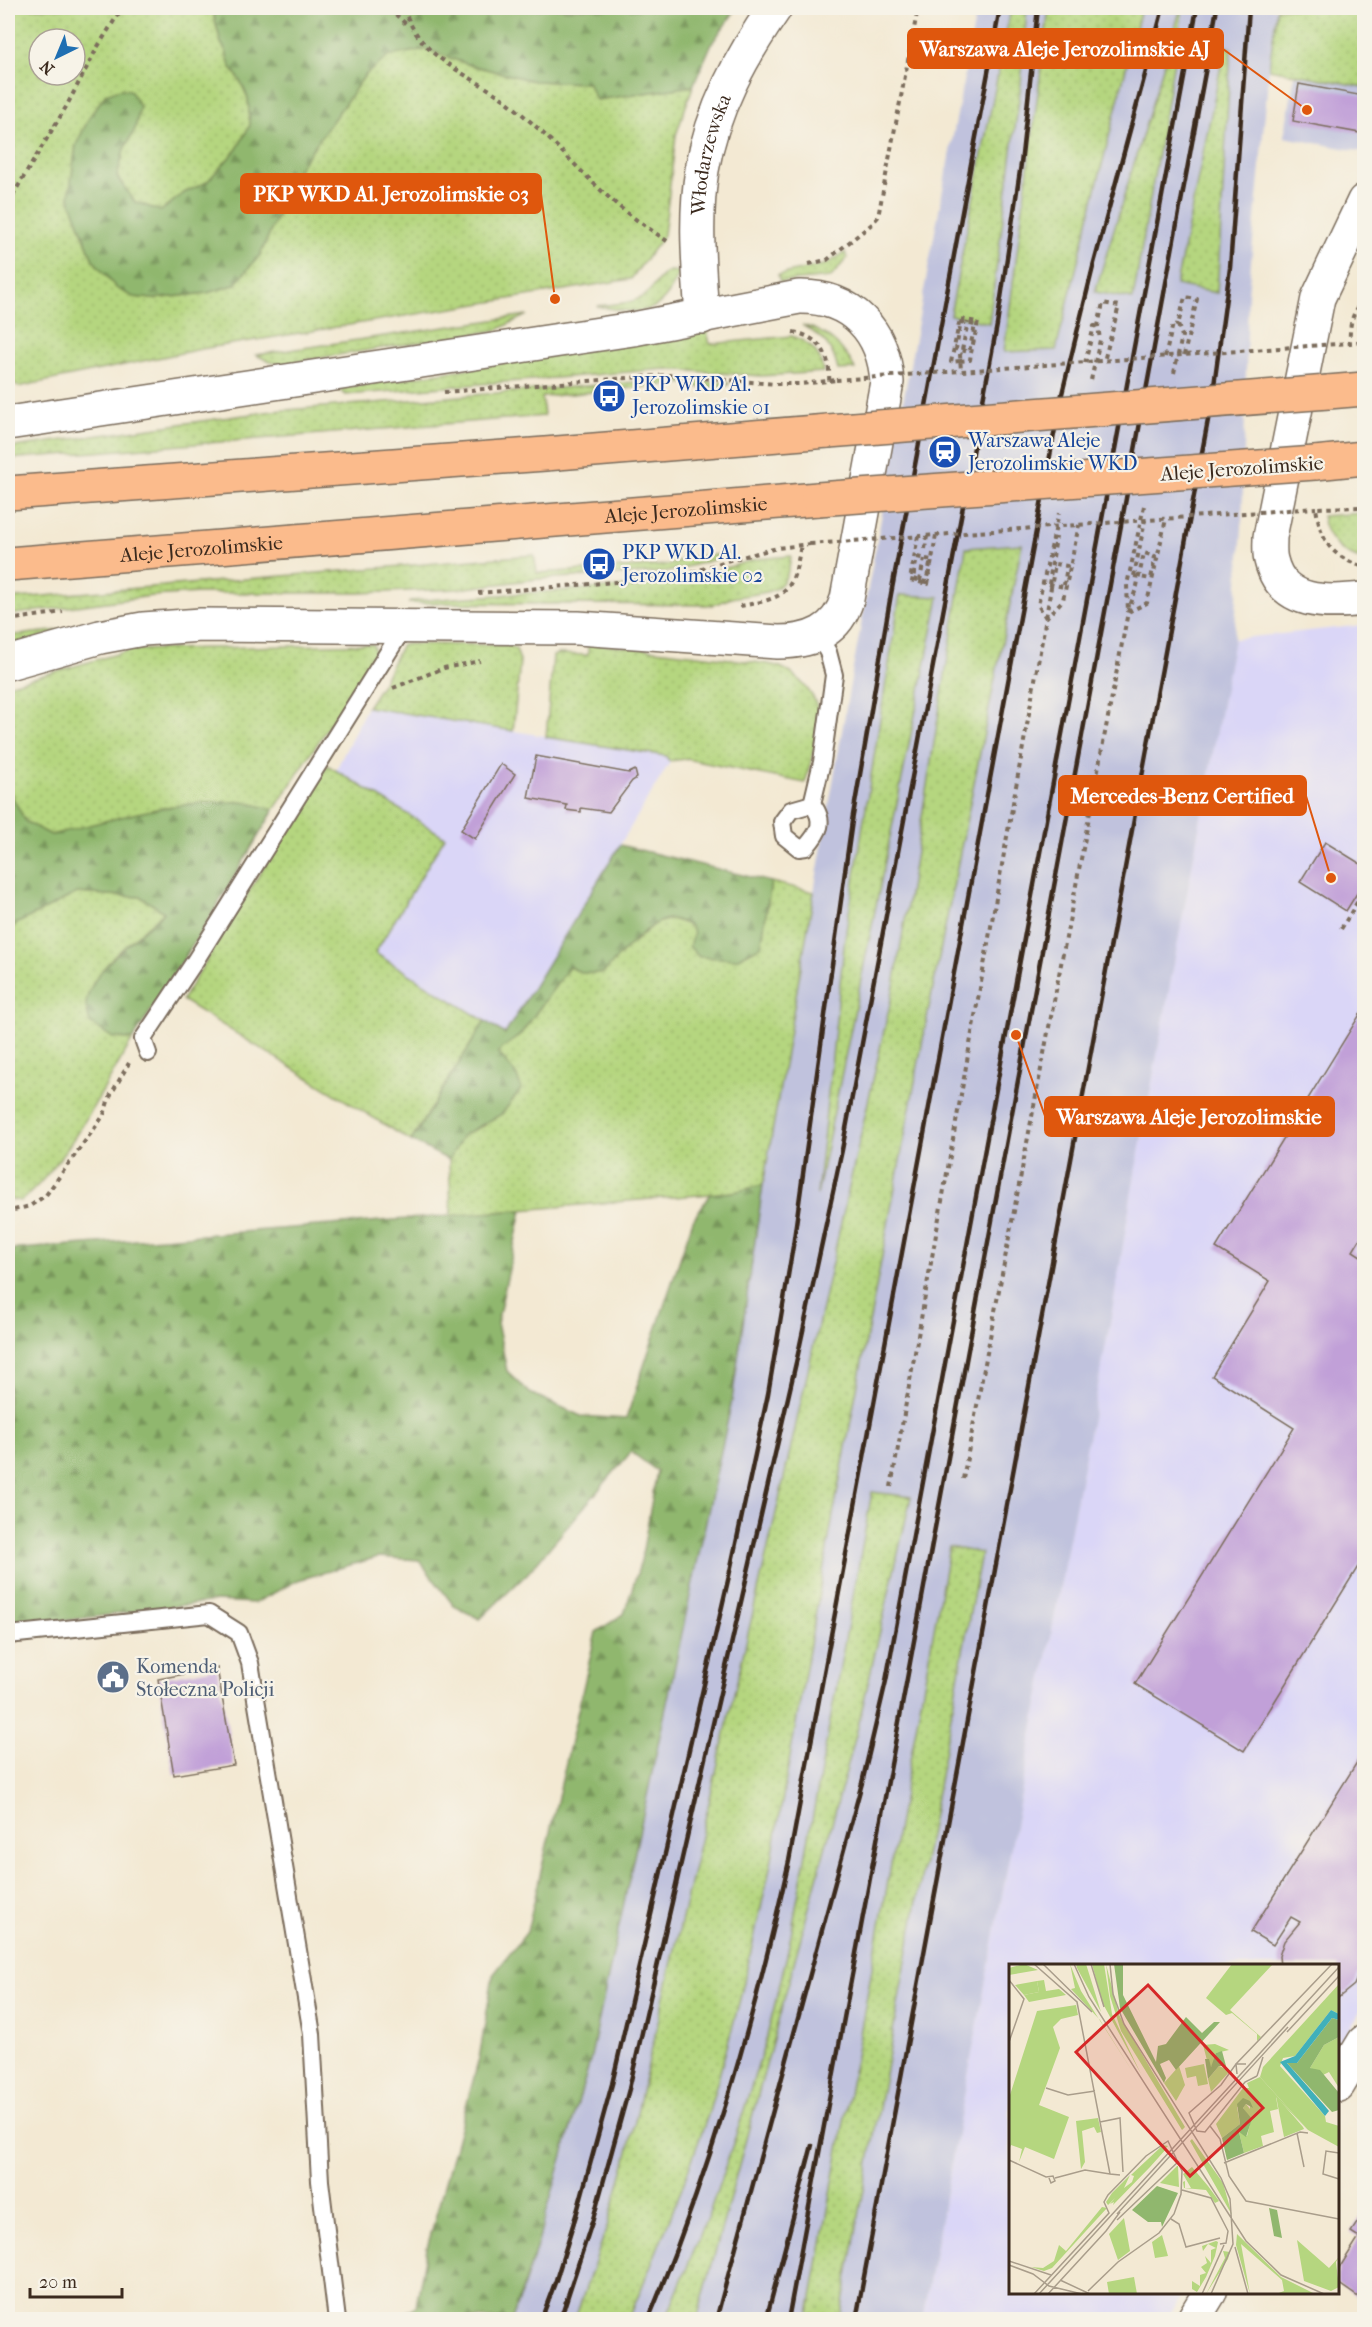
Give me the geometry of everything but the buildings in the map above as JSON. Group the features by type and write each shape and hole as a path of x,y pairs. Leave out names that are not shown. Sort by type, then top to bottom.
{"main road":[{"path":"8,492 534,455 1365,389"},
{"name":"Aleje Jerozolimskie","path":"8,564 1365,458"}],"street":[{"name":"Włodarzewska","path":"702,317 698,219 704,158 726,89 743,57 775,8"},
{"path":"1365,201 1352,251 1318,298 1312,319 1270,537 1270,560 1279,578 1290,590 1303,598 1326,602 1365,598"},
{"path":"8,423 541,343 702,317 785,298 825,299 840,304 862,320 878,341 883,354 886,381 849,593 840,617 818,636 791,642 778,642 578,628 201,626 143,630 100,637 8,663"},
{"path":"1339,2083 1365,2042"},
{"path":"1193,2319 1209,2294"}],"lane":[{"path":"145,1046 195,961 404,627"},
{"path":"812,804 822,762 834,675 828,652 818,636"},
{"path":"8,1635 209,1614 239,1633 250,1663 312,2034 320,2181 337,2319"}],"path":[{"path":"8,203 122,8"},
{"path":"389,8 447,65 512,105 541,130 616,204 672,245"},
{"path":"404,8 410,27"},
{"path":"806,265 826,260 878,217 918,8"},
{"path":"1165,357 1173,324 1178,325 1185,297 1197,299 1184,355"},
{"path":"1350,343 1351,321 1354,312 1365,299"},
{"path":"1085,363 1094,326 1098,326 1103,303 1119,306 1104,361"},
{"path":"962,353 956,349 962,322 968,322 978,322 970,360 951,362 960,319 968,322"},
{"path":"961,372 960,361 968,322"},
{"path":"786,331 806,335 819,345 830,363 829,381"},
{"path":"441,393 667,375 801,384 1365,341"},
{"path":"475,593 678,577 726,561 801,544 1316,508 1365,507"},
{"path":"1316,508 1323,539 1334,551 1349,561 1365,567"},
{"path":"1128,612 1147,603 1166,519"},
{"path":"963,1479 1128,612 1144,553 1155,556 1151,579 1134,576 1145,520"},
{"path":"1046,618 1063,600 1079,525"},
{"path":"891,1488 1046,618 1055,564 1067,566 1064,587 1049,584 1057,526"},
{"path":"920,581 928,584 936,535"},
{"path":"918,536 910,580 926,582 931,560 923,559 920,581"},
{"path":"925,549 927,536"},
{"path":"744,605 770,601 790,586 796,575 801,544"},
{"path":"8,620 65,612"},
{"path":"360,697 387,691 444,668 491,659"},
{"path":"1341,929 1365,891"},
{"path":"14,1210 30,1206 46,1195 104,1115 110,1098 145,1046"}],"shaded area":[{"path":"977,8 1277,8 1269,69 1248,295 1242,528 1234,639 1132,1190 1111,1317 922,2319 840,2319 981,1553 949,1547 811,2319 512,2320 533,2259 590,2061 732,1400 763,1185 851,679"},
{"path":"1295,75 1364,87 1364,152 1284,137"},
{"path":"1364,625 1364,2005 1339,2046 1339,1964 1009,1964 1009,2294 1183,2294 1167,2319 922,2320 1111,1317 1132,1190 1234,639"},
{"path":"367,707 666,756 670,762 505,1035 374,953 445,838 336,770"}],"green space":[{"path":"8,8 217,8 214,17 221,43 230,66 240,80 248,98 250,125 237,149 206,183 184,193 161,211 135,202 117,177 124,149 135,129 69,197 93,260 133,297 153,299 207,293 234,285 260,255 297,170 365,75 389,56 426,49 470,65 534,81 588,83 597,100 693,86 676,135 664,235 631,279 201,349 18,387 8,376"},
{"path":"217,8 737,8 712,43 693,86 596,100 588,83 534,81 470,65 426,49 389,56 365,75 298,169 260,255 234,285 207,293 153,299 133,297 116,288 93,260 69,197 76,145 90,116 106,94 120,89 130,90 140,107 135,129 124,149 117,177 135,202 161,211 184,193 207,182 237,149 250,125 248,98 240,80 230,66 221,43 214,16"},
{"path":"1011,8 1027,8 1021,84 989,323 950,315"},
{"path":"1049,8 1141,8 1056,350 1004,352"},
{"path":"1181,8 1183,8 1133,299 1095,292"},
{"path":"1277,8 1364,8 1364,87 1269,69"},
{"path":"1225,46 1231,48 1217,293 1176,285"},
{"path":"845,252 847,258 831,277 780,282 778,275 827,264"},
{"path":"670,271 679,272 665,298 657,306 647,310 625,311 597,306 640,298 662,275"},
{"path":"1364,307 1364,331 1356,332 1359,316"},
{"path":"527,315 497,330 280,364 256,355"},
{"path":"802,325 819,331 833,341 846,354 855,369 838,370 833,354 826,343"},
{"path":"707,331 710,344 792,336 814,349 820,359 823,372 761,376 666,369 345,395 338,389"},
{"path":"674,379 729,383 702,388 683,383 542,397 544,416 8,459 8,448 273,411"},
{"path":"1364,513 1363,560 1347,554 1335,544 1327,532 1322,516"},
{"path":"1022,544 930,1002 834,1510 771,1864 739,2003 709,2112 682,2188 629,2319 575,2319 608,2224 626,2160 779,1500 894,986 966,548"},
{"path":"728,554 668,572 537,579 458,589 359,593 199,593 152,596 8,615 8,599 534,555 537,573 669,565 691,557"},
{"path":"791,556 785,578 774,589 731,598 714,605 409,603 411,601 675,583 756,559"},
{"path":"900,595 939,597 817,1195 845,937"},
{"path":"60,631 8,647 8,636"},
{"path":"373,644 375,652 368,666 274,810 241,802 154,810 51,835 26,822 8,789 8,685 131,650"},
{"path":"402,644 508,645 516,649 520,661 513,731 367,707 382,684"},
{"path":"588,644 762,663 786,670 807,689 817,706 817,733 805,783 686,759 669,761 666,756 546,737 553,656 558,654 588,655"},
{"path":"327,765 445,837 375,953 485,1021 411,1141 182,1000"},
{"path":"8,789 26,822 51,835 120,817 191,804 243,802 274,810 201,932 133,1039 113,1038 90,1023 86,1004 96,978 106,965 164,912 141,897 77,893 8,928"},
{"path":"620,845 771,882 761,946 736,959 699,957 689,946 694,933 689,925 670,919 653,925 644,932 603,973 583,973 569,967 520,1035 498,1052 517,1076 521,1089 502,1114 463,1135 449,1160 411,1141 485,1021 505,1034"},
{"path":"771,882 814,892 763,1185 734,1192 451,1216 449,1160 463,1135 485,1125 505,1063 498,1052 520,1035 569,967 583,973 634,942 656,923 671,919 689,925 694,933 736,959 761,946"},
{"path":"77,893 141,897 164,912 112,958 113,1038 133,1039 82,1125 53,1168 21,1201 8,1199 8,928"},
{"path":"763,1185 732,1400 590,2061 533,2259 512,2319 397,2319 416,2306 427,2248 479,2059 493,1975 527,1932 596,1632 624,1614 641,1561 657,1471 631,1452 527,1574 480,1619 454,1606 419,1560 378,1557 298,1580 255,1603 216,1601 8,1628 8,1250 522,1210 497,1323 507,1371 530,1393 581,1416 626,1419 693,1220 710,1194 734,1192"},
{"path":"872,1492 911,1497 856,1735 697,2319 666,2319 711,2208 767,2036 788,1951"},
{"path":"949,1547 981,1553 840,2319 808,2319"}],"railway":[{"path":"541,2320 577,2212 612,2084 729,1576 768,1394 793,1246 852,821 891,594 1000,8"},
{"path":"560,2320 593,2219 629,2089 798,1354 842,1150 997,325 1021,164 1038,8"},
{"path":"648,2320 692,2207 729,2094 761,1978 789,1861 1060,402 1093,267 1163,8"},
{"path":"716,2320 862,1783 886,1681 1197,8"},
{"path":"788,2320 1217,8"},
{"path":"856,2320 1213,393 1230,268 1249,8"},
{"path":"766,2320 812,2145"}],"place":[{"name":"Warszawa Aleje Jerozolimskie AJ","path":"1307,110"},
{"name":"PKP WKD Al. Jerozolimskie 03","path":"555,299"},
{"name":"PKP WKD Al. Jerozolimskie 01","path":"609,396"},
{"name":"Warszawa Aleje Jerozolimskie WKD","path":"945,452"},
{"name":"PKP WKD Al. Jerozolimskie 02","path":"599,564"},
{"name":"Mercedes-Benz Certified","path":"1331,878"},
{"name":"Warszawa Aleje Jerozolimskie","path":"1016,1035"},
{"name":"Komenda Stołeczna Policji","path":"113,1677"}]}
